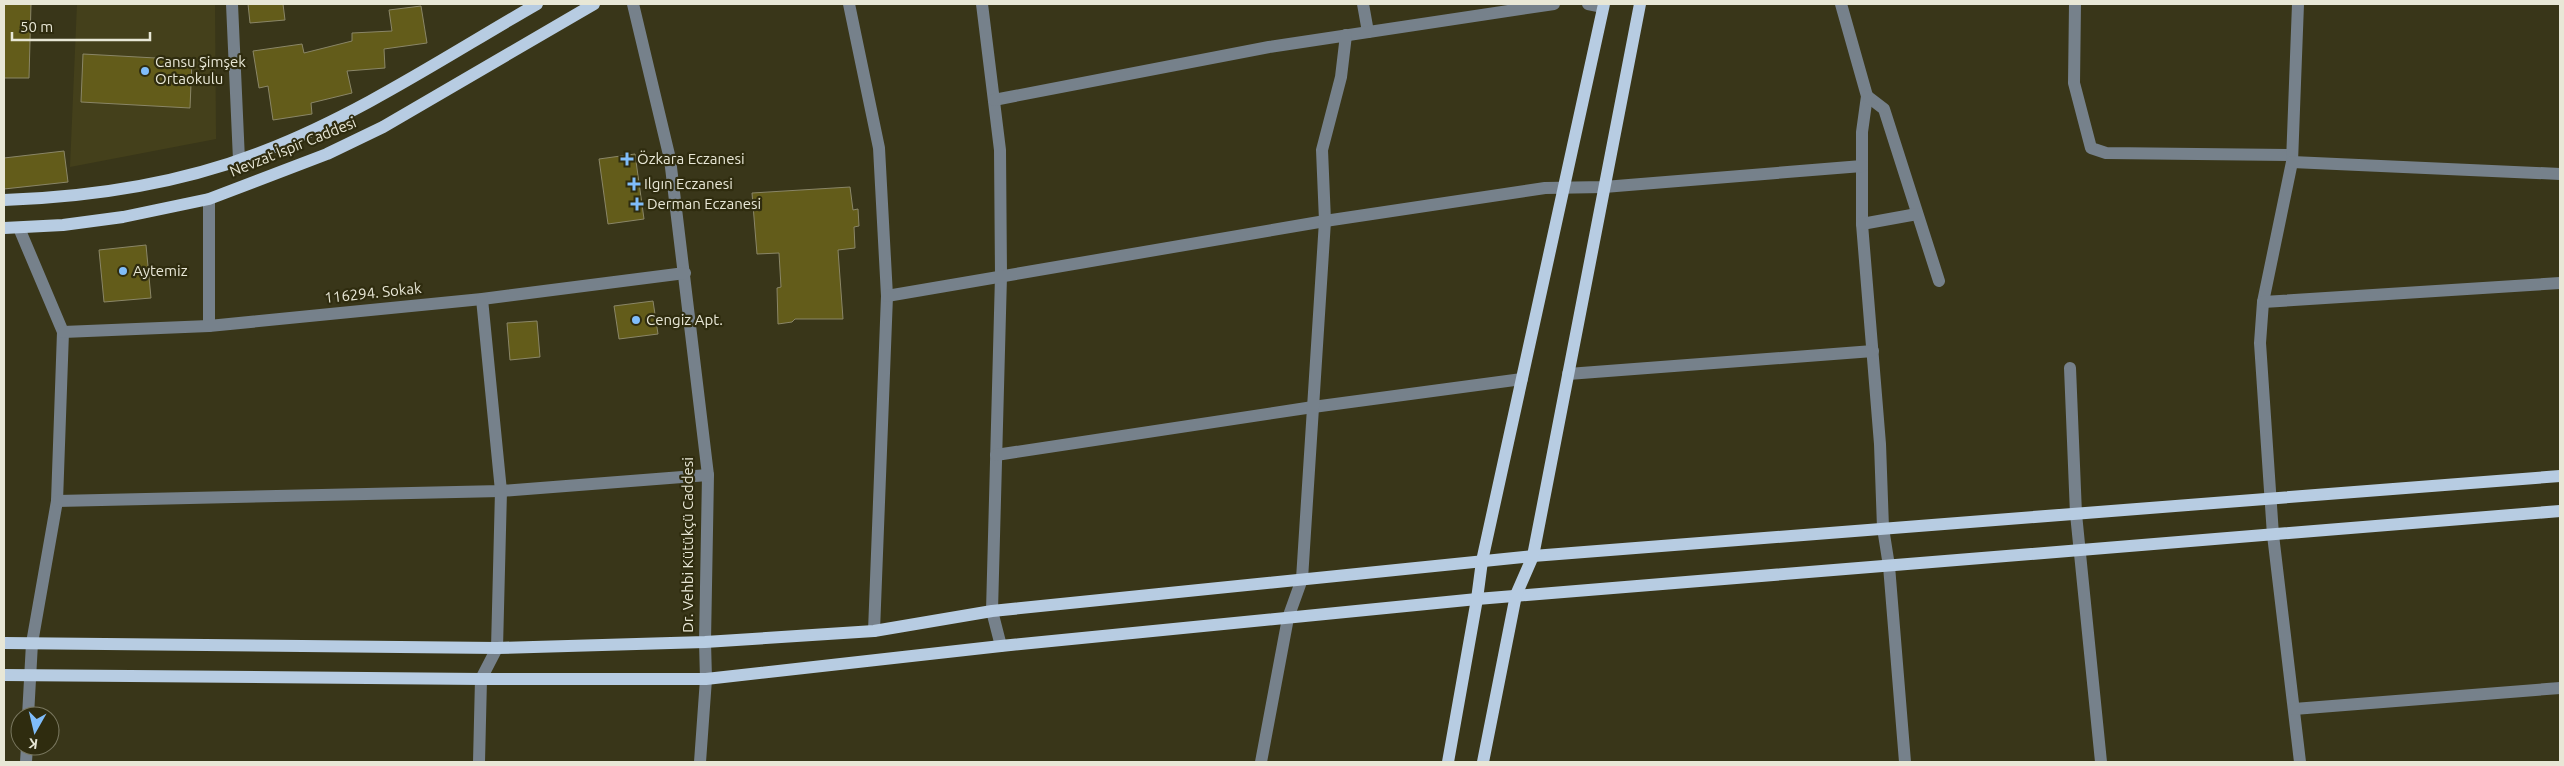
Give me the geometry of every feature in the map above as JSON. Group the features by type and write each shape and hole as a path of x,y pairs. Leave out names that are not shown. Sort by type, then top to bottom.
{"main road":[{"name":"Nevzat İspir Caddesi","path":"4,200 61,197 114,189 181,177 239,160 346,114 537,4"},
{"name":"Nevzat İspir Caddesi","path":"4,228 123,217 209,199 326,154 383,127 594,4"},
{"path":"1482,762 1516,595 1533,556 1640,4"},
{"path":"1448,762 1478,598 1482,561 1604,5"},
{"path":"4,643 497,648 705,642 874,631 992,611 1533,556 2560,476"},
{"path":"4,675 482,680 706,679 1001,646 1478,598 2560,511"}],"street":[{"path":"232,4 239,160"},
{"name":"Dr. Vehbi Kütükçü Caddesi","path":"633,4 670,159 708,475 706,679 700,762"},
{"path":"849,4 879,148 887,296 874,631"},
{"path":"982,4 1000,150 1001,276 992,611 1001,646"},
{"path":"1363,4 1368,32"},
{"path":"994,100 1268,47 1554,4"},
{"path":"1588,4 1604,5"},
{"path":"1840,4 1867,96 1862,132 1862,224 1880,444 1883,528 1889,566 1905,762"},
{"path":"2075,4 2074,82 2091,148 2106,154 2292,158 2560,174"},
{"path":"2298,4 2292,158 2263,302 2260,343 2273,534 2300,762"},
{"path":"1261,762 1288,618 1302,579 1325,221 1322,150 1341,77 1346,35"},
{"path":"1867,96 1884,109 1939,281"},
{"path":"887,296 1325,221 1545,188 1604,187 1862,166"},
{"path":"209,199 209,326"},
{"path":"1862,224 1917,214"},
{"path":"19,228 64,332 57,501 32,643 28,706"},
{"name":"116294. Sokak","path":"64,332 209,326 482,298 685,273"},
{"path":"2263,302 2560,283"},
{"path":"479,762 482,680 497,648 501,491 482,298"},
{"path":"1568,374 1873,351"},
{"path":"2070,368 2076,514 2101,762"},
{"path":"996,455 1313,407 1522,379"},
{"path":"57,501 501,491 708,475"},
{"path":"2294,709 2560,688"}],"shaded area":[{"name":"Cansu Şimşek Ortaokulu","path":"77,4 215,4 216,139 70,167"}],"building":[{"path":"4,4 31,4 29,78 4,78"},
{"path":"248,4 283,4 285,20 250,23"},
{"path":"421,6 427,43 384,49 385,68 347,71 352,93 311,103 312,114 273,120 268,86 259,88 253,51 302,44 304,53 352,41 352,33 392,31 389,10"},
{"path":"83,54 192,60 190,108 81,102"},
{"path":"64,151 68,182 4,189 4,158"},
{"path":"635,154 644,219 608,224 599,159"},
{"path":"850,187 853,210 858,209 859,226 854,227 855,248 838,250 843,319 795,319 792,322 778,324 777,288 781,287 779,253 757,254 752,193"},
{"path":"146,245 151,298 104,302 99,250"},
{"name":"Cengiz Apt.","path":"653,301 658,334 619,339 614,306"},
{"path":"537,321 540,357 510,360 507,323"}],"place":[{"name":"Cansu Şimşek Ortaokulu","path":"145,71"},
{"name":"Özkara Eczanesi","path":"627,159"},
{"name":"Ilgın Eczanesi","path":"634,184"},
{"name":"Derman Eczanesi","path":"637,204"},
{"name":"Aytemiz","path":"123,271"},
{"name":"Cengiz Apt.","path":"636,320"}]}
